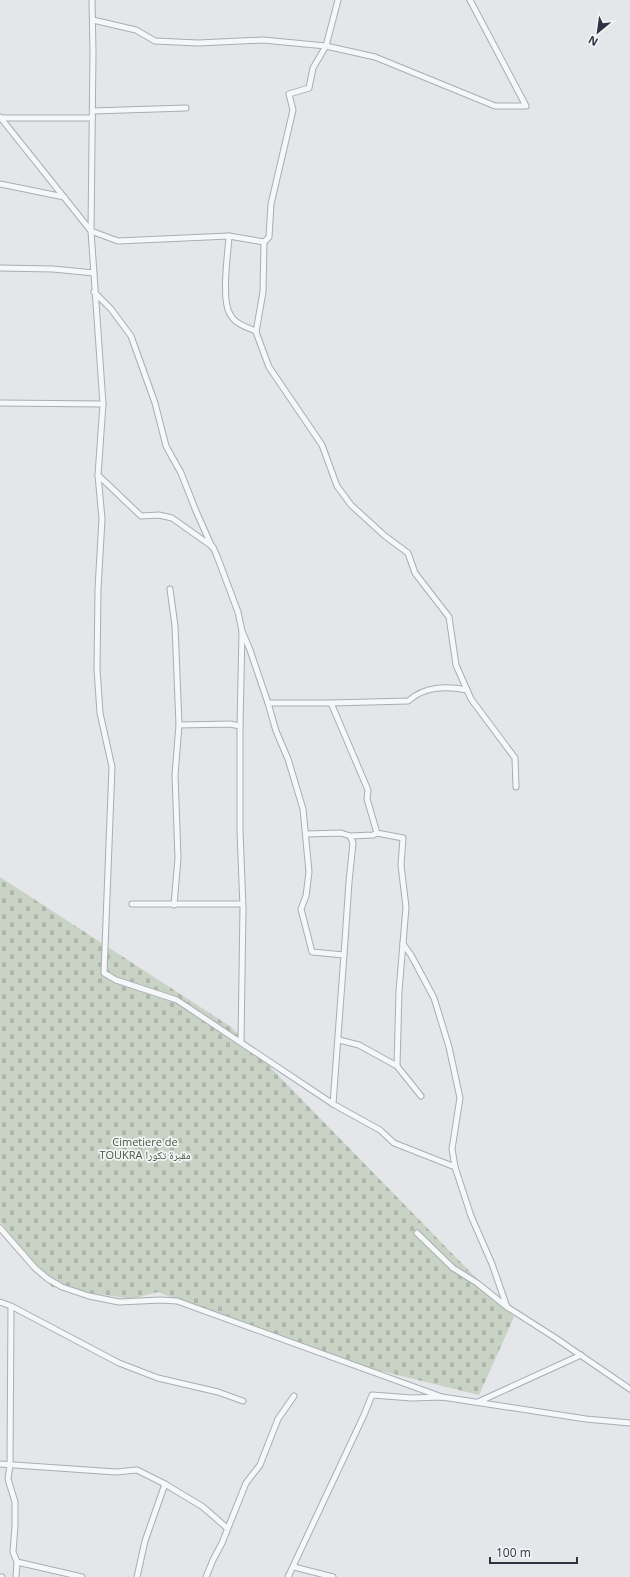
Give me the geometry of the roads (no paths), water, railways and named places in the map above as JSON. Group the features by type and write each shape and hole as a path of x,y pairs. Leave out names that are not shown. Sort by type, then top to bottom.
{"street":[{"path":"92,0 93,111 91,231 94,292 103,404 98,475 102,519 98,589 97,669 100,713 112,767 104,973 116,980 177,1000 333,1104 380,1130 394,1143 455,1167"},
{"path":"338,0 326,46 313,68 309,88 290,94 293,110 271,204 269,237 264,242 263,292 256,332 269,367 322,445 337,486 351,505 385,536 408,553 415,573 449,617 456,665 471,699 515,758 516,787"},
{"path":"93,20 136,30 155,41 198,43 263,40 326,46 375,57 495,106 526,106 470,0"},
{"path":"93,111 186,108"},
{"path":"0,118 91,231 118,241 229,236 264,242"},
{"path":"0,118 92,118"},
{"path":"0,184 64,197"},
{"path":"229,236 225,294 229,314 241,326 256,331"},
{"path":"0,268 53,269 94,273"},
{"path":"94,292 111,309 131,336 155,403 166,446 181,473 238,612 242,631 250,650 276,731 288,759 303,809 309,872 306,896 301,909 312,952 344,955"},
{"path":"0,403 103,404"},
{"path":"98,475 141,516 159,515 172,518 213,548"},
{"path":"170,589 175,626 179,725 175,774 178,858 174,905"},
{"path":"241,1042 242,904 240,726 242,631"},
{"path":"268,703 408,701 417,693 433,689 449,687 467,690"},
{"path":"331,703 368,790 367,799 377,833"},
{"path":"179,725 230,724 240,726"},
{"path":"306,834 341,833 350,836 373,835 377,833 403,838 401,865 406,907 399,991 397,1066"},
{"path":"333,1104 353,842 350,836"},
{"path":"132,904 242,904"},
{"path":"403,944 411,955 434,998 449,1047 460,1098 452,1149 455,1167 470,1216 492,1264 507,1307"},
{"path":"339,1040 359,1045 397,1066 421,1096"},
{"path":"0,1228 13,1241 35,1268 48,1279 62,1287 89,1296 118,1302 161,1300 177,1301 442,1397"},
{"path":"418,1233 452,1268 477,1283 507,1307 630,1389"},
{"path":"0,1302 11,1306 119,1363 158,1378 218,1392 243,1400"},
{"path":"11,1306 10,1465 8,1479 15,1502 13,1552 17,1562 16,1577"},
{"path":"477,1402 581,1355"},
{"path":"288,1577 364,1416 372,1395 412,1398 442,1397 586,1419 630,1423"},
{"path":"206,1577 212,1560 222,1543 246,1483 260,1465 278,1419 294,1396"},
{"path":"0,1464 116,1472 137,1470 203,1507 228,1528"},
{"path":"137,1577 145,1541 164,1484"},
{"path":"17,1562 82,1577"},
{"path":"294,1567 333,1577"}],"park label":[{"name":"Cimetiere de TOUKRA مقبرة تكورا","path":"145,1147"}]}
